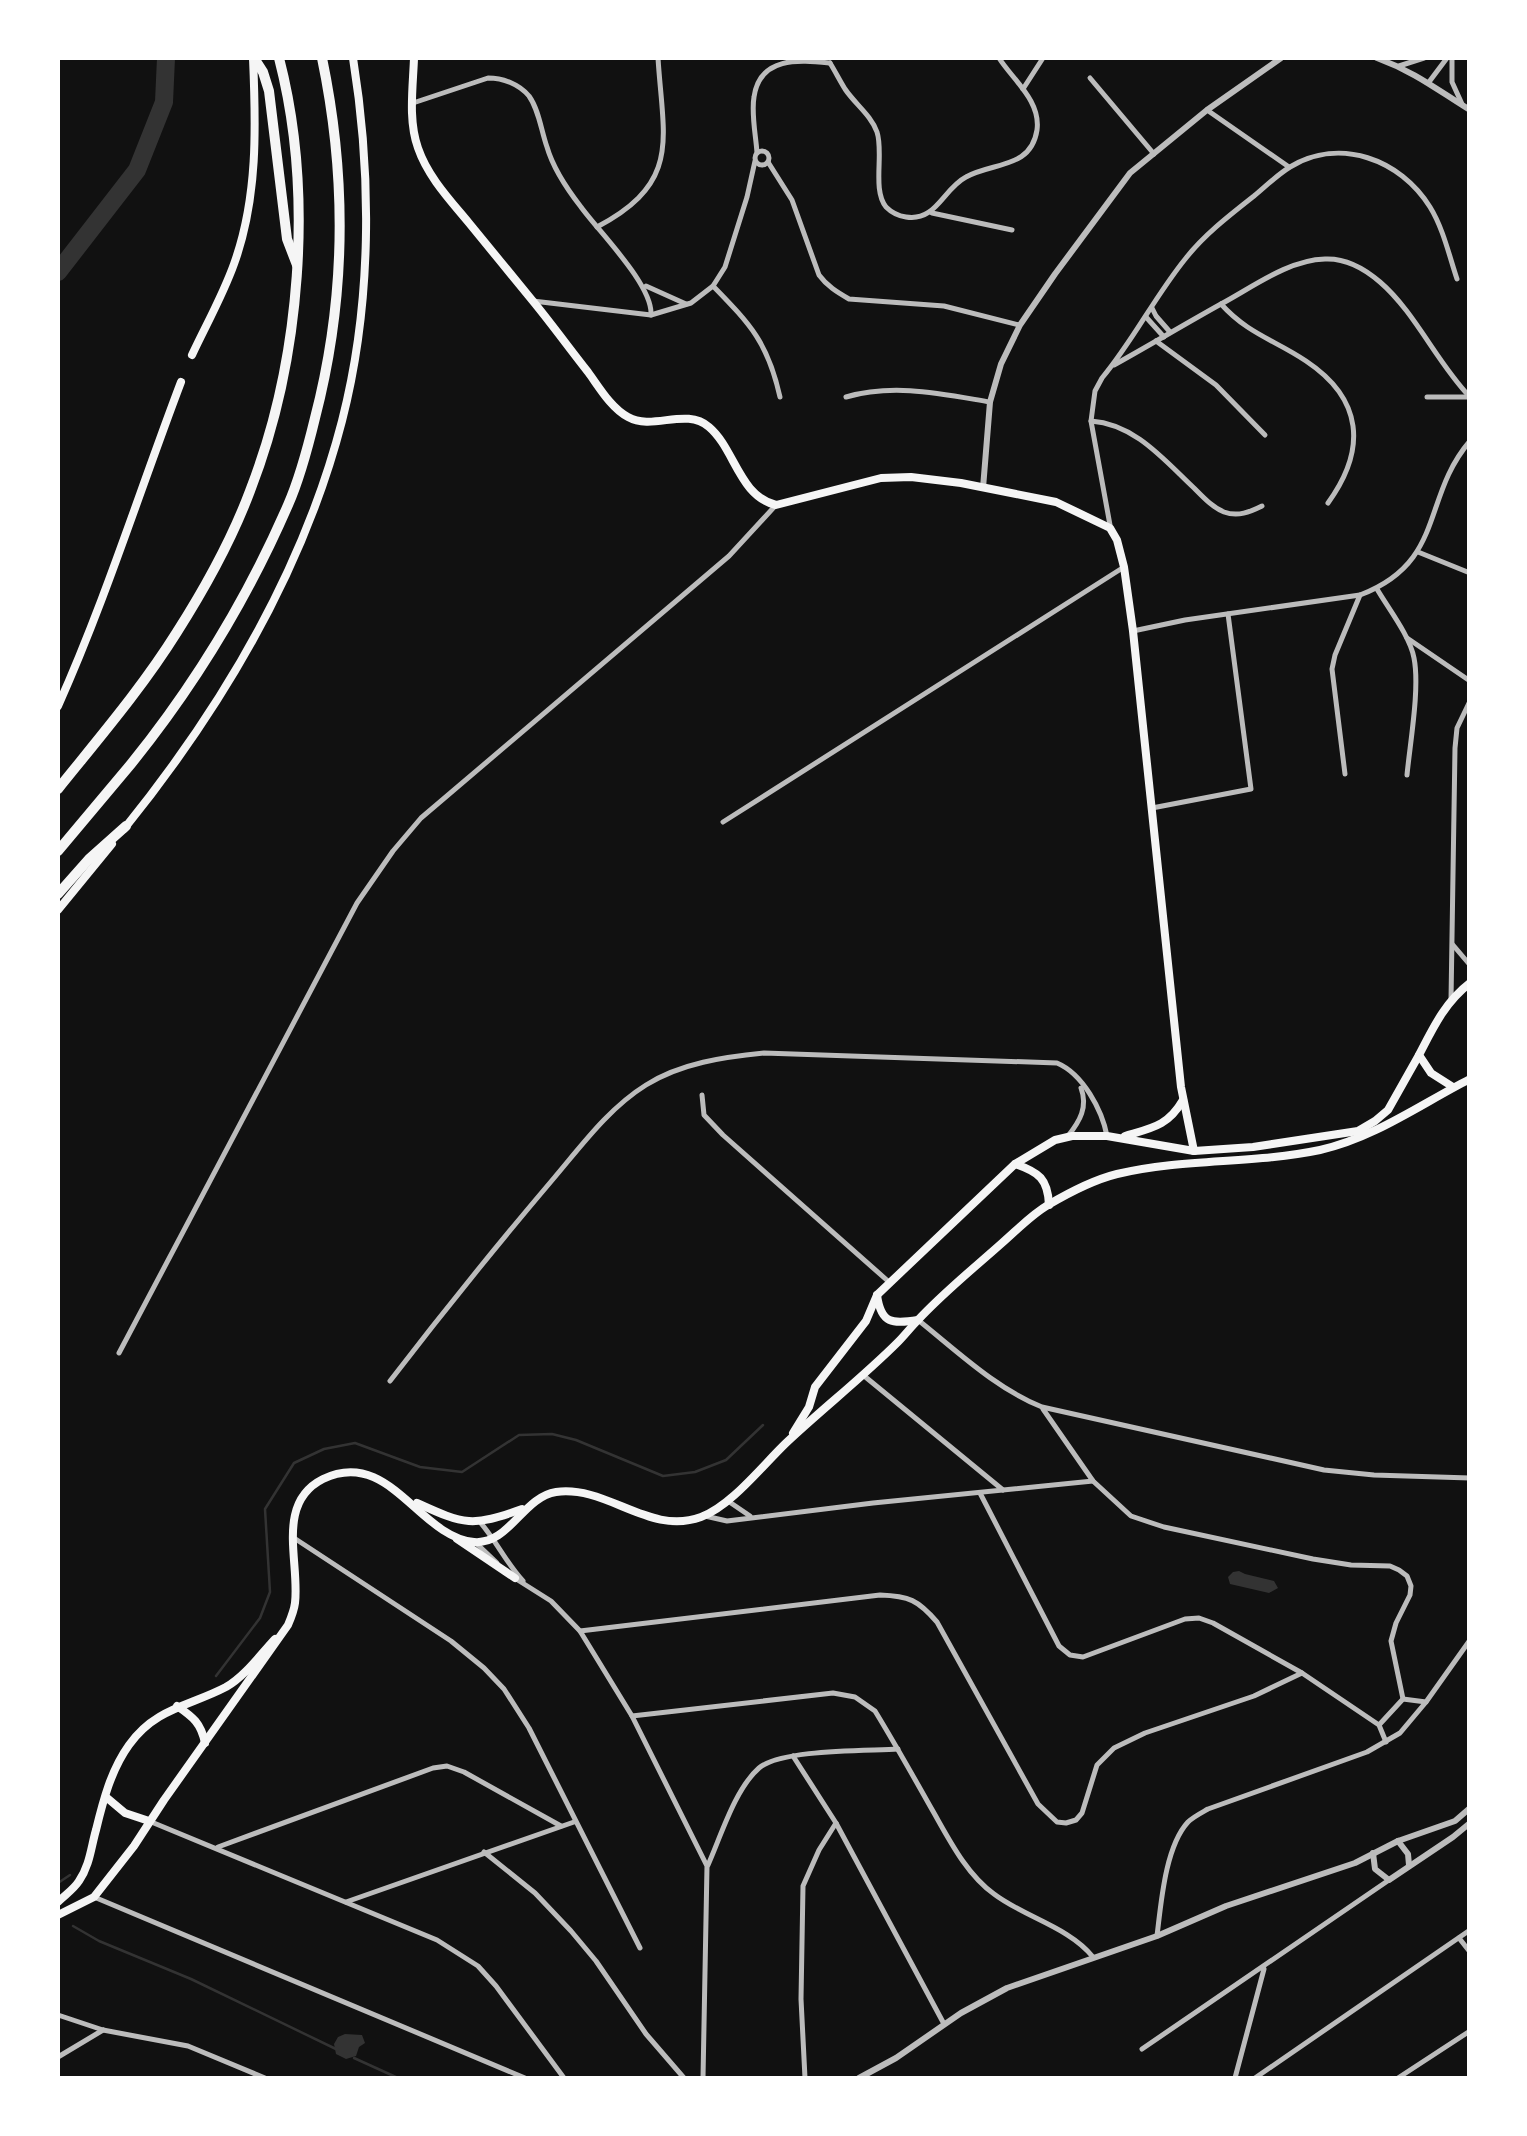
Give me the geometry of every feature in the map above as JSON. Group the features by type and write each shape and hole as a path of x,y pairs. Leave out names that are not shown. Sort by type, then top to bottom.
{"highway":[{"path":"254,58 264,72 269,91 286,239 297,266"},
{"path":"58,789 124,710 177,632 250,491 282,390 297,266 298,162 290,100 279,58"},
{"path":"58,851 133,761 194,676 252,580 290,502 322,391 340,264 339,174 332,105 322,58"},
{"path":"58,894 88,858 126,826"}],"main road":[{"path":"192,355 234,265 250,198 256,135 254,58"},
{"path":"58,910 196,733 254,639 303,534 342,421 360,306 364,153 353,58"},
{"path":"414,58 413,130 428,169 623,414 644,422 691,418 706,424 733,459 748,488 776,505 881,478 911,477 1056,502 1110,528 1124,566 1133,631 1182,1100 1194,1151"},
{"path":"58,706 102,603 180,382"},
{"path":"788,1441 809,1407 816,1386 866,1321 877,1295 1015,1164 1043,1146 1068,1137 1107,1136 1194,1151 1253,1147 1358,1130 1388,1110 1434,1026 1451,1000 1470,984"},
{"path":"1419,1055 1432,1073 1454,1087"},
{"path":"454,1536 475,1542 494,1538 526,1508 554,1492 611,1500 641,1516 662,1520 685,1521 705,1516 728,1500 918,1320 1048,1205 1083,1186 1120,1173 1321,1150 1398,1119 1470,1079"},
{"path":"1120,1138 1164,1123 1175,1114 1182,1100"},
{"path":"1015,1164 1042,1178 1048,1191 1048,1205"},
{"path":"877,1295 886,1318 897,1323 918,1320"},
{"path":"58,1915 94,1897 134,1846 288,1624 295,1607 294,1514 311,1487 341,1473 374,1477 515,1578"},
{"path":"406,1498 449,1518 480,1522 526,1508"},
{"path":"58,1902 88,1866 112,1774 130,1743 154,1719 226,1686 246,1671 288,1624"},
{"path":"177,1706 197,1719 205,1744"},
{"path":"106,1796 125,1813 149,1821"}],"street":[{"path":"598,228 638,199 654,182 662,161 658,58"},
{"path":"932,212 947,192 968,175 1023,157 1030,149 1036,135 1037,115 999,58"},
{"path":"1023,90 1043,58"},
{"path":"984,488 990,402 1000,364 1020,325 1130,173 1207,110 1281,58"},
{"path":"1378,58 1429,82 1466,108"},
{"path":"1400,66 1424,58"},
{"path":"1429,82 1450,58"},
{"path":"1450,58 1452,82 1466,108"},
{"path":"533,301 651,314 688,304 714,286 725,267 756,157 754,97 766,73 784,62 830,60 846,91 876,128 881,158 880,191 886,206 900,216 914,218 932,212 1012,230"},
{"path":"413,103 488,78 512,83 526,92 564,184 644,285 651,314"},
{"path":"1090,78 1154,154"},
{"path":"1207,110 1289,168"},
{"path":"1110,528 1091,422 1095,392 1186,258 1234,212 1289,168 1321,154 1352,152 1403,176 1430,208 1457,279"},
{"path":"756,157 767,153 768,162 792,200 819,275 838,293 849,299 944,306 1020,325"},
{"path":"756,157 762,166 768,162"},
{"path":"1112,366 1273,275 1327,258 1363,269 1382,284 1470,397"},
{"path":"644,285 688,304"},
{"path":"714,286 744,318 766,350 774,366 780,397"},
{"path":"1221,304 1240,324 1309,363 1347,404 1352,417 1354,452 1344,480 1328,502"},
{"path":"1152,308 1167,335"},
{"path":"1146,316 1167,335"},
{"path":"1156,341 1216,385 1266,435"},
{"path":"846,397 905,390 990,402"},
{"path":"1428,397 1470,397"},
{"path":"1091,422 1124,428 1156,452 1211,505 1224,512 1248,512 1262,506"},
{"path":"1133,631 1360,595 1376,588 1395,577 1418,552 1458,455 1470,442"},
{"path":"118,1353 357,903 393,851 421,818 728,556 776,505"},
{"path":"1418,552 1470,573"},
{"path":"723,822 1124,566"},
{"path":"1376,588 1414,658 1406,775"},
{"path":"1345,774 1332,669 1360,595"},
{"path":"1151,808 1251,789 1228,614"},
{"path":"1405,636 1470,681"},
{"path":"1451,1000 1455,748 1457,728 1470,701"},
{"path":"1452,943 1470,965"},
{"path":"390,1381 595,1130 631,1095 674,1072 731,1056 793,1052 1042,1061 1064,1065 1078,1080 1104,1119 1107,1136"},
{"path":"1068,1137 1085,1104 1078,1080"},
{"path":"702,1096 704,1115 714,1125 889,1282"},
{"path":"918,1320 1006,1389 1042,1407 1324,1470 1470,1478"},
{"path":"863,1375 1003,1490"},
{"path":"1042,1407 1093,1481 1131,1516 1334,1563 1390,1566 1399,1570 1411,1586 1390,1641 1403,1699"},
{"path":"705,1516 727,1521 1093,1481"},
{"path":"980,1494 1059,1646 1070,1655 1094,1655 1169,1624 1200,1618 1302,1673 1379,1725 1386,1742"},
{"path":"728,1500 750,1516"},
{"path":"480,1522 494,1538 501,1556 528,1587"},
{"path":"292,1536 451,1641 504,1689 530,1728 640,1948"},
{"path":"475,1542 515,1578 551,1602 580,1631 632,1716 708,1866"},
{"path":"580,1631 880,1594 917,1601 937,1622 1038,1804 1057,1822 1066,1824 1082,1813 1097,1765 1114,1748 1162,1726 1254,1696 1302,1673"},
{"path":"1157,1936 1172,1856 1188,1822 1208,1809 1367,1752 1400,1733 1470,1640"},
{"path":"632,1716 834,1692 856,1697 875,1711 956,1852 978,1881 994,1895 1071,1938 1093,1957"},
{"path":"1403,1699 1426,1702"},
{"path":"1379,1725 1403,1699"},
{"path":"703,2078 708,1866 741,1791 762,1766 774,1759 898,1749"},
{"path":"793,1756 836,1823 944,2024"},
{"path":"215,1848 447,1766 561,1826"},
{"path":"859,2078 1007,1988 1157,1936 1226,1906 1355,1863 1398,1841 1455,1820 1470,1808"},
{"path":"149,1821 437,1940 478,1966 564,2078"},
{"path":"344,1903 574,1822"},
{"path":"805,2078 801,1999 803,1886 836,1823"},
{"path":"1142,2049 1470,1823"},
{"path":"1398,1841 1408,1854 1409,1866"},
{"path":"484,1852 534,1893 571,1931 646,2034 684,2078"},
{"path":"1372,1853 1375,1870"},
{"path":"1355,1863 1389,1880"},
{"path":"94,1897 525,2078"},
{"path":"1256,2078 1470,1930"},
{"path":"1459,1938 1470,1952"},
{"path":"1235,2078 1264,1966"},
{"path":"58,2014 103,2030 188,2046 265,2078"},
{"path":"58,2057 103,2030"},
{"path":"1398,2078 1470,2031"}],"shaded area":[{"path":"1239,1571 1274,1581 1278,1588 1269,1593 1230,1584 1228,1577"},
{"path":"345,2034 362,2035 365,2043 356,2056 346,2059 336,2054 334,2044"}],"waterway":[{"path":"58,272 137,170 164,102 166,58"},
{"path":"216,1676 260,1618 270,1592 265,1509 294,1463 324,1449 355,1443 420,1467 462,1472 519,1435 552,1434 663,1476 695,1472 726,1460 763,1425"},
{"path":"58,1883 70,1875"},
{"path":"73,1926 338,2050"},
{"path":"354,2058 398,2078"}]}
